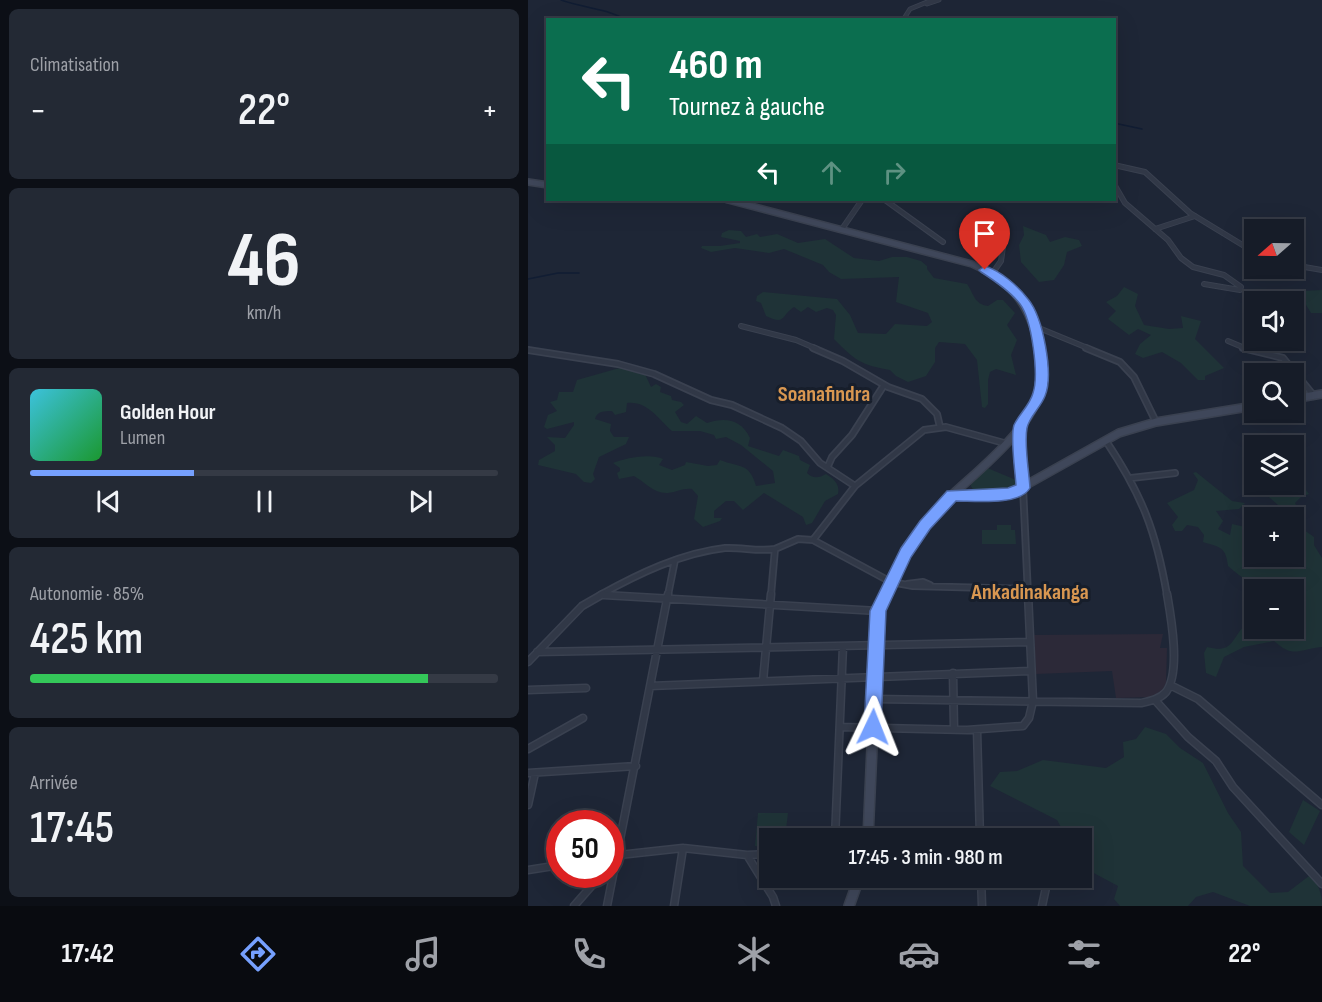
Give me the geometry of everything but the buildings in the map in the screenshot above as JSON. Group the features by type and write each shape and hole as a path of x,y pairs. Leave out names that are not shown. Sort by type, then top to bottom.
{"street":[{"path":"904,18 910,9 932,0"},
{"path":"922,4 931,4 939,0"},
{"path":"1116,165 1144,172 1195,216 1244,246"},
{"path":"528,182 546,185"},
{"path":"1116,187 1125,203 1168,240 1181,258 1193,267 1224,275 1241,286 1240,290 1234,290 1204,284"},
{"path":"732,201 972,264 992,274 1017,293 1024,302 1034,326 1041,358 1043,378 1039,396 1020,427 952,495 915,538 878,611 868,828"},
{"path":"842,230 861,201"},
{"path":"886,201 943,242"},
{"path":"1155,229 1195,216"},
{"path":"992,274 1001,261 1003,247"},
{"path":"1304,267 1322,270"},
{"path":"741,326 796,340 843,361 884,385 921,399 937,414 940,427"},
{"path":"1034,326 1120,362 1134,377 1156,422"},
{"path":"1228,341 1262,352 1269,358 1283,358 1314,396"},
{"path":"528,350 618,364 654,374 711,400 732,405 782,428 801,441 820,464 855,486"},
{"path":"828,466 832,457 852,435 884,385"},
{"path":"1304,397 1322,394"},
{"path":"952,495 1010,494 1119,433 1156,422 1244,408"},
{"path":"813,540 855,486 915,436 931,427 940,427 1002,445"},
{"path":"840,727 1015,729 1025,726 1031,716 1033,701 1020,427"},
{"path":"874,699 1141,703 1155,700 1164,694 1170,685 1174,666 1171,621 1161,557 1152,527 1131,478 1106,441"},
{"path":"1131,478 1175,473"},
{"path":"965,482 971,495"},
{"path":"528,662 582,606 634,576 693,554 719,549 775,549 797,538 806,537 891,582 913,586 1028,590"},
{"path":"763,681 775,549"},
{"path":"624,815 636,766 675,560"},
{"path":"604,595 878,611"},
{"path":"537,652 1030,642"},
{"path":"835,828 843,646"},
{"path":"650,686 1031,671"},
{"path":"953,674 954,729"},
{"path":"1170,685 1198,699 1322,805"},
{"path":"528,690 586,688"},
{"path":"1155,700 1188,737 1216,761 1233,787 1322,884"},
{"path":"528,749 584,718"},
{"path":"976,730 980,828"},
{"path":"528,805 531,773 636,766"},
{"path":"624,854 683,848 759,854"},
{"path":"674,906 683,848"},
{"path":"747,855 773,897 776,906"},
{"path":"528,870 546,867"},
{"path":"574,906 590,888"},
{"path":"607,906 609,888"},
{"path":"849,906 855,888"},
{"path":"981,888 982,906"},
{"path":"1043,905 1046,888"}],"shaded area":[{"path":"1163,634 1160,648 1167,648 1166,683 1163,689 1153,697 1116,698 1112,671 1036,674 1034,635"}],"green space":[{"path":"1023,226 1046,235 1050,242 1065,237 1079,240 1082,246 1067,252 1064,265 1054,280 1039,282 1021,262 1019,245 1024,235"},
{"path":"729,230 741,231 746,237 757,234 760,237 777,234 798,243 825,239 854,258 879,261 892,257 907,257 921,261 934,278 967,284 977,301 983,305 988,306 997,300 1003,300 1015,313 1007,325 1017,340 1011,355 1016,375 996,369 990,372 988,404 985,408 982,407 977,360 965,344 939,342 935,348 935,362 926,376 908,382 890,370 872,366 853,357 841,346 834,339 836,315 833,310 827,308 816,312 808,307 801,312 794,307 780,320 766,316 761,303 756,301 757,296 763,292 837,299 850,315 858,333 886,334 895,324 927,326 932,322 928,313 896,302 899,277 841,279 829,272 823,265 784,249 769,253 735,248 711,252 701,248 702,246 740,243 740,241 721,237 722,233"},
{"path":"1124,287 1138,294 1135,306 1144,325 1169,329 1183,328 1181,316 1201,321 1195,339 1224,368 1205,376 1205,380 1198,380 1181,363 1162,352 1143,358 1135,354 1140,344 1151,335 1138,329 1129,335 1108,319 1116,311 1106,302 1117,296"},
{"path":"1322,290 1322,313 1311,313 1304,302 1304,291 1301,291"},
{"path":"623,367 645,374 651,387 656,384 661,387 660,392 671,396 672,400 681,402 684,405 675,412 681,422 687,424 696,416 707,423 726,420 737,423 750,438 748,446 779,456 783,450 799,456 800,460 810,465 807,473 809,475 816,477 826,474 834,480 838,487 838,494 825,501 812,523 806,525 803,517 764,493 743,510 734,501 726,501 714,511 714,518 722,518 720,521 703,527 694,519 698,496 692,489 663,493 654,490 634,476 619,479 617,473 620,468 613,463 652,456 663,459 659,465 672,470 685,465 686,462 708,466 717,465 720,460 747,469 756,486 775,483 773,471 741,445 726,437 716,439 714,435 700,431 672,431 647,408 634,403 627,403 626,412 615,415 612,411 604,411 596,416 595,419 611,424 610,431 614,437 629,437 626,444 599,457 593,474 595,479 591,483 584,482 576,474 538,465 539,460 555,451 555,445 547,437 565,438 574,425 574,422 547,429 544,427 548,415 557,411 550,402 557,400 559,392 573,392 577,380"},
{"path":"985,467 1016,480 1016,486 995,492 974,492 969,482"},
{"path":"1196,472 1232,501 1245,503 1239,509 1216,511 1223,521 1218,529 1230,535 1232,524 1244,527 1244,567 1304,567 1304,530 1314,537 1314,545 1322,558 1322,647 1296,652 1281,647 1274,641 1244,647 1224,657 1216,677 1206,673 1204,653 1207,647 1226,648 1243,627 1244,639 1304,639 1304,579 1245,579 1228,566 1224,551 1203,542 1204,535 1198,527 1187,525 1182,531 1175,531 1172,525 1178,517 1167,503 1194,490 1198,480 1193,473"},
{"path":"1304,487 1309,494 1301,497 1295,503 1297,507 1278,507 1266,495 1304,495"},
{"path":"997,525 1011,525 1011,530 1015,530 1016,544 982,544 982,530 997,530"},
{"path":"1145,727 1166,734 1180,748 1203,763 1228,813 1241,832 1243,866 1270,893 1288,892 1309,876 1319,889 1322,906 1250,906 1213,892 1196,897 1188,906 1120,906 1114,899 1118,886 1092,872 1092,828 1061,828 1057,820 990,786 1000,772 1017,771 1043,760 1106,768 1124,757 1123,742 1136,739"},
{"path":"1303,800 1320,811 1304,845 1289,832"},
{"path":"758,813 788,813 786,828 759,828 759,846 755,846"}],"waterway":[{"path":"561,0 622,18"},
{"path":"1116,123 1142,129"},
{"path":"528,279 558,273 579,273"}],"district":[{"name":"Soanafindra","path":"824,393"},
{"name":"Ankadinakanga","path":"1030,591"}],"route":[{"path":"873,727 878,611 906,552 925,525 952,495 1010,494 1023,488 1020,427 1039,396 1043,378 1041,358 1030,313 1024,302 1004,282 985,270"}]}
